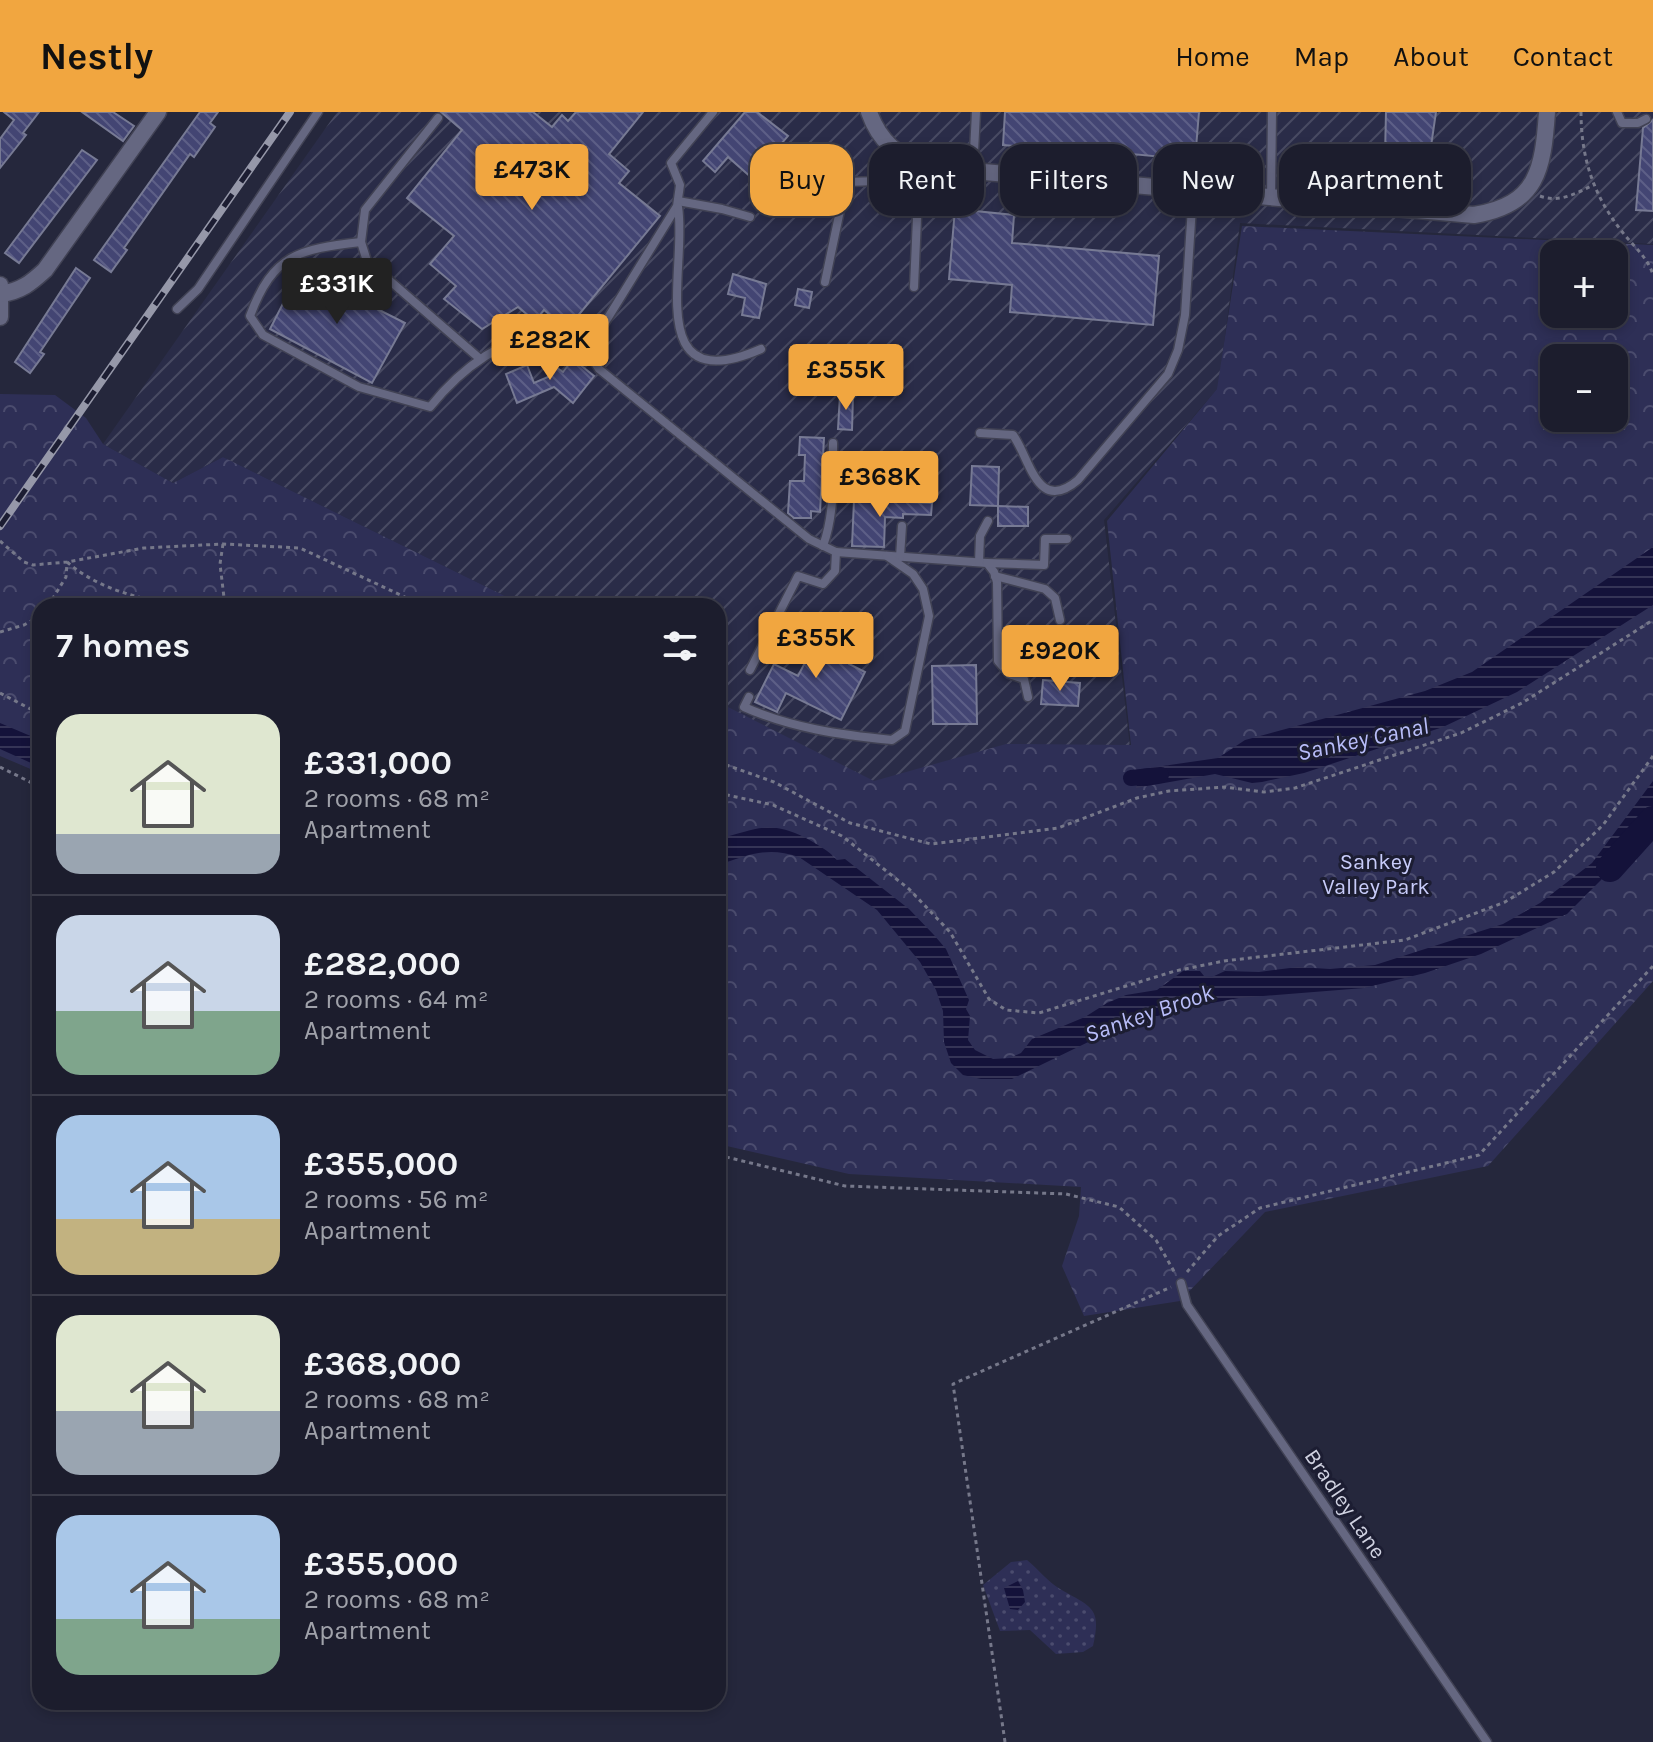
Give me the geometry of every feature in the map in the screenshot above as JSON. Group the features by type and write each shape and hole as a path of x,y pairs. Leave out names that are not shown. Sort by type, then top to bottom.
{"street":[{"path":"0,317 1,290 15,292 29,285 45,270 158,112"},
{"path":"869,112 887,144"},
{"path":"1263,197 1474,215 1507,206 1528,190 1535,179 1544,155 1547,112"},
{"path":"984,173 1153,188"}],"lane":[{"path":"177,309 198,289 318,112"},
{"path":"713,112 671,163 680,185 675,296 677,320 684,340 693,353 709,360 740,358 761,349"},
{"path":"974,144 976,112"},
{"path":"1271,198 1272,112"},
{"path":"1617,112 1622,123 1638,123 1646,119"},
{"path":"438,118 365,210 361,242 367,261 479,358"},
{"path":"825,282 846,182 869,181"},
{"path":"678,204 750,217"},
{"path":"589,354 601,329 678,204"},
{"path":"914,287 916,216"},
{"path":"980,433 1013,435 1023,448 1036,482 1047,488 1066,490 1078,480 1168,374 1178,350 1185,315 1191,216"},
{"path":"361,242 319,247 279,264 260,287 250,316 263,335 359,387 430,407 446,387 479,358 525,339 559,337 589,354 599,369 797,529 836,552 1044,565 1045,539 1067,539"},
{"path":"823,546 833,487 833,443"},
{"path":"988,521 980,536 983,563 995,576 1045,589 1055,598 1060,620"},
{"path":"900,557 902,526"},
{"path":"750,670 798,576 823,584 835,571 836,552"},
{"path":"749,697 744,707 777,721 847,736 892,740 905,731 929,616 923,589 913,574 887,556"},
{"path":"995,576 998,661 1009,674 1024,679 1028,697"},
{"name":"Bradley Lane","path":"1181,1283 1181,1293 1187,1305 1487,1742"}],"path":[{"path":"1581,112 1585,158 1593,185 1621,231 1651,266 1653,275"},
{"path":"1528,190 1553,200 1593,185"},
{"path":"0,541 24,562 33,565 144,548 223,544 300,548 407,598"},
{"path":"223,544 220,564 224,598"},
{"path":"53,598 66,577 67,562"},
{"path":"67,562 104,587 135,598"},
{"path":"0,632 32,620"},
{"path":"726,765 774,782 850,823 931,844 1058,828 1137,798 1169,791 1225,787 1264,792 1295,788 1461,733 1522,703 1653,620"},
{"path":"0,693 32,710"},
{"path":"726,795 773,805 842,836 873,857 950,932 989,999 1006,1010 1039,1013 1175,971 1224,961 1405,940 1505,902 1554,872 1603,825 1653,756"},
{"path":"0,767 32,783"},
{"path":"1005,1742 953,1384 1181,1283 1189,1267 1218,1236 1260,1208 1479,1155 1653,966"},
{"path":"726,1157 845,1186 1066,1194 1119,1207 1156,1240 1181,1283"}],"shaded area":[{"path":"337,112 1653,112 1653,244 1628,243 1628,240 1240,223 1218,388 1104,520 1130,747 871,784 726,707 726,598 509,598 223,457 173,483 103,444"}],"green space":[{"name":"Sankey Valley Park","path":"1242,226 1545,240 1540,240 1540,328 1628,328 1628,244 1653,245 1653,981 1488,1166 1265,1212 1180,1301 1084,1316 1062,1266 1079,1216 1081,1187 849,1174 726,1146 726,706 874,781 1006,744 1131,745 1107,521 1217,389"},
{"path":"0,394 55,395 86,418 103,444 173,483 223,457 509,598 32,598 32,770 0,756"},
{"path":"1027,1560 1056,1586 1092,1610 1096,1623 1093,1646 1083,1652 1056,1654 1030,1630 1000,1631 983,1585 1011,1562"}],"water":[{"path":"1653,547 1653,605 1517,692 1443,727 1304,773 1262,782 1252,783 1215,774 1136,788 1142,769 1218,758 1245,740 1425,691 1472,672"},
{"path":"0,723 32,737 32,763 0,749"},
{"path":"1653,781 1653,818 1601,880 1567,914 1481,954 1425,973 1364,988 1239,998 1179,1009 1109,1032 1012,1079 981,1079 963,1075 951,1063 944,1042 943,1011 936,990 920,962 877,910 799,857 767,852 726,862 726,837 762,828 793,832 819,845 837,860 845,859 909,909 946,949 969,1000 966,1009 970,1016 968,1040 975,1050 993,1059 1010,1058 1021,1053 1032,1039 1085,1017 1126,995 1157,990 1183,971 1200,971 1204,976 1212,977 1225,971 1375,965 1503,924 1540,903 1592,863"},
{"path":"1018,1581 1025,1602 1018,1610 1010,1609 1004,1588"}],"building":[{"path":"4,112 39,112 23,133 26,135 0,168 0,139 14,120"},
{"path":"82,112 113,112 134,126 123,141"},
{"path":"200,112 218,112 210,123 215,127 194,157 190,154 124,248 127,250 111,272 94,260"},
{"path":"441,112 533,112 552,127 562,115 568,121 576,112 643,112 609,154 629,171 619,183 660,216 567,329 544,310 535,321 518,307 482,329 444,299 456,286 430,264 454,236 407,198 462,130"},
{"path":"745,112 757,112 788,136 781,144 750,144 750,176 728,157 715,172 703,161"},
{"path":"1005,112 1199,112 1196,144 1153,144 1153,156 1137,155 1137,144 1003,144"},
{"path":"1386,112 1436,112 1431,144 1385,144"},
{"path":"1653,120 1653,211 1636,210 1643,128"},
{"path":"82,150 97,160 19,263 5,253"},
{"path":"984,212 1014,216 1012,243 1159,256 1153,325 1010,312 1012,285 949,279 954,216 984,216"},
{"path":"76,268 90,278 40,352 44,354 30,373 15,362"},
{"path":"300,270 405,323 372,383 270,329"},
{"path":"733,274 766,284 759,318 742,315 745,298 728,294"},
{"path":"798,289 812,292 809,308 795,305"},
{"path":"573,359 594,376 573,403 554,387 517,403 506,374 527,365 534,383 548,377 556,367 563,372"},
{"path":"840,395 853,395 852,430 838,429"},
{"path":"800,437 824,438 820,512 811,511 811,518 794,518 788,513 790,481 804,481 805,455 799,455"},
{"path":"972,466 999,467 998,506 970,505"},
{"path":"854,500 932,503 931,515 885,517 884,547 852,546"},
{"path":"998,506 1028,507 1028,526 998,526"},
{"path":"820,634 851,649 849,664 865,672 841,720 786,693 777,712 755,702 774,664 798,676"},
{"path":"976,665 977,724 933,724 932,666"},
{"path":"1043,680 1080,683 1078,706 1041,704"}],"waterway":[{"name":"Sankey Canal","path":"1131,778 1161,775"},
{"name":"Sankey Brook","path":"1610,868 1653,820"}],"railway":[{"path":"0,526 290,112"}]}
